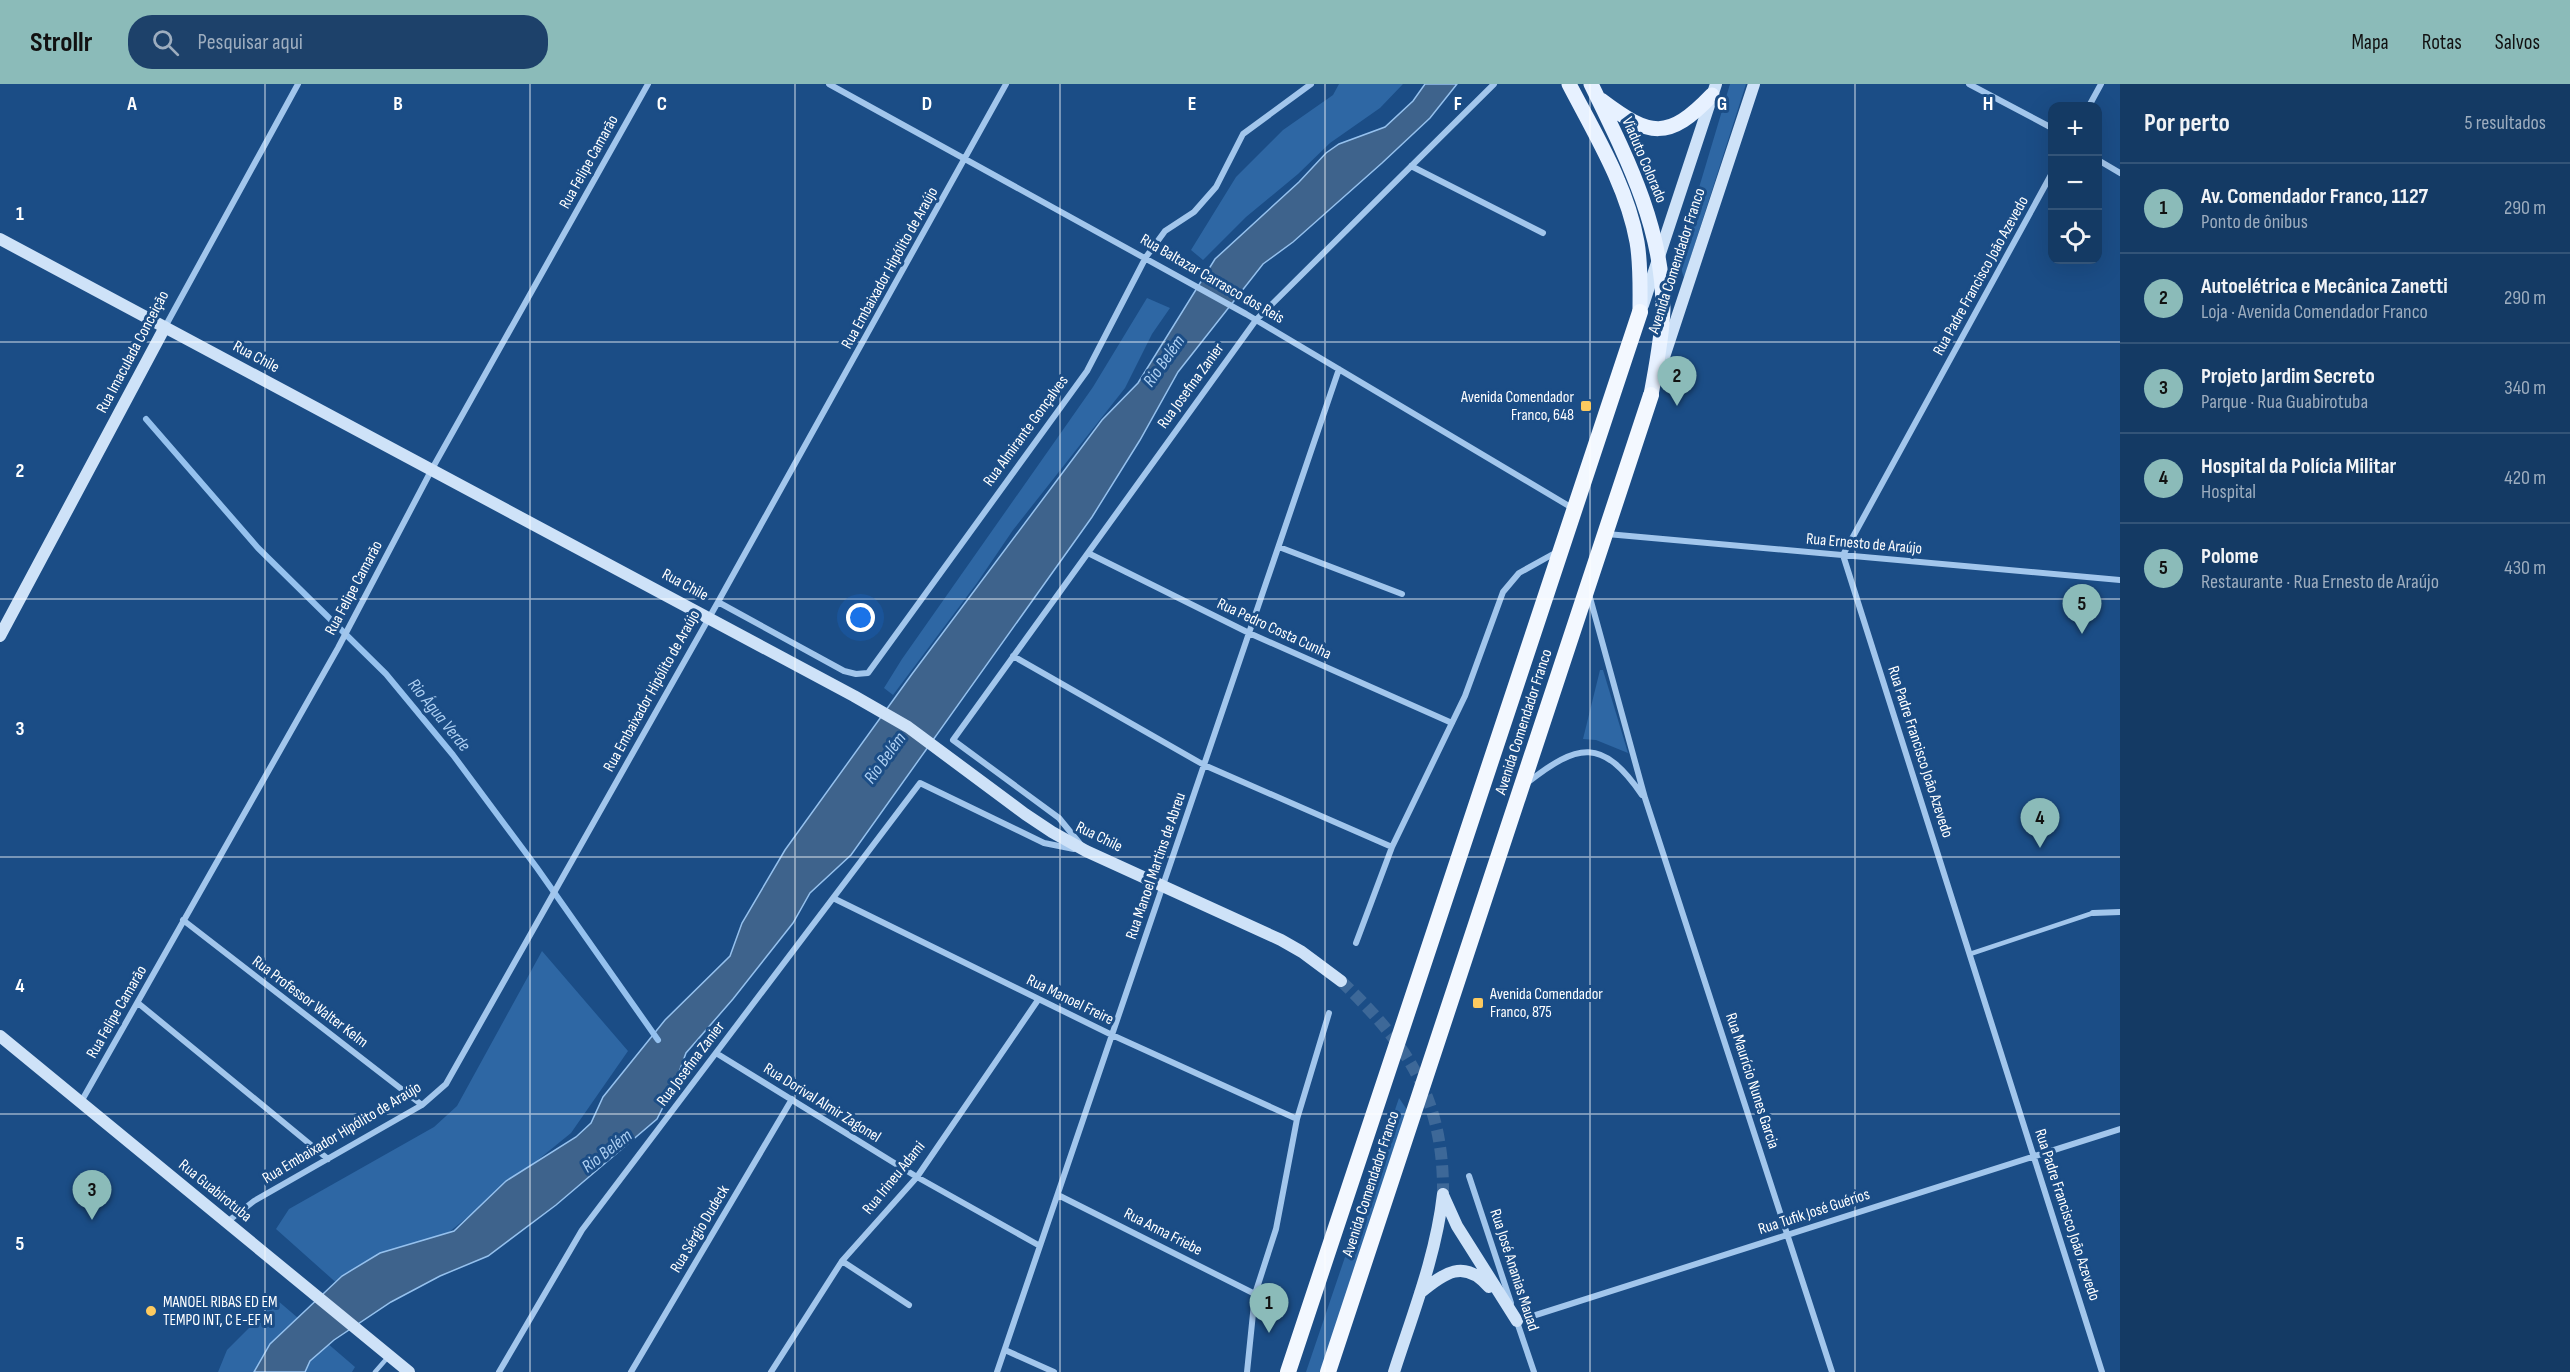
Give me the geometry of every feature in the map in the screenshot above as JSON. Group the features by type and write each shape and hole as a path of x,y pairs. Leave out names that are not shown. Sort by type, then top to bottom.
{"highway":[{"name":"Avenida Comendador Franco","path":"1288,1372 1640,312"},
{"name":"Avenida Comendador Franco","path":"1328,1372 1651,395"}],"main road":[{"name":"Viaduto Colorado","path":"1569,84 1608,160 1631,217 1640,268 1640,312"},
{"name":"Avenida Comendador Franco","path":"1651,395 1754,84"},
{"name":"Avenida Comendador Franco","path":"1640,312 1714,90"},
{"path":"1594,91 1630,122 1648,128 1666,129 1679,125 1714,90"},
{"name":"Viaduto Colorado","path":"1594,91 1641,191 1659,257 1662,327 1651,395"},
{"name":"Rua Chile","path":"0,239 809,671 908,727 1025,814 1086,851 1281,940 1341,981"},
{"name":"Rua Imaculada Conceição","path":"0,636 165,327"},
{"name":"Rua Guabirotuba","path":"0,1036 409,1372"},
{"path":"1394,1372 1440,1224 1443,1194 1457,1226 1517,1321"},
{"path":"1419,1294 1448,1273 1463,1270 1485,1282 1517,1321"}],"street":[{"name":"Rua Imaculada Conceição","path":"165,327 298,84"},
{"name":"Rua Felipe Camarão","path":"81,1102 338,648 432,469 648,84"},
{"name":"Rua Baltazar Carrasco dos Reis","path":"829,84 1166,268 1575,510"},
{"name":"Rua Embaixador Hipólito de Araújo","path":"226,1222 254,1201 422,1105 446,1084 718,602 1006,84"},
{"name":"Rua Almirante Gonçalves","path":"718,602 844,670 856,674 868,673 1087,371 1146,257 1165,231 1194,212 1216,187 1243,134 1311,84"},
{"name":"Rua Josefina Zanier","path":"1086,851 1059,818 953,740 1256,320 1494,84"},
{"path":"1969,84 2048,126"},
{"path":"2091,102 2101,84"},
{"path":"2102,163 2120,173"},
{"path":"1411,166 1543,233"},
{"name":"Rua Padre Francisco João Azevedo","path":"2048,180 1844,555 2103,1372"},
{"name":"Rua Manoel Martins de Abreu","path":"997,1372 1339,369"},
{"name":"Rua Ernesto de Araújo","path":"1605,534 2120,580"},
{"path":"1279,547 1402,594"},
{"path":"1356,943 1392,847 1472,679 1503,592 1519,573 1561,550"},
{"name":"Rua Pedro Costa Cunha","path":"1088,553 1249,633 1452,723"},
{"name":"Rua Maurício Nunes Garcia","path":"1587,588 1645,798 1832,1372"},
{"path":"1013,656 1204,765 1392,847"},
{"name":"Rua Maurício Nunes Garcia","path":"1521,787 1566,756 1587,752 1611,759 1632,779 1645,798"},
{"name":"Rua Josefina Zanier","path":"499,1372 582,1230 920,783 1044,843 1086,851"},
{"name":"Rua Manoel Freire","path":"833,898 1038,1000 1297,1119"},
{"path":"2093,913 2120,912"},
{"name":"Rua Professor Walter Kelm","path":"183,920 422,1105"},
{"name":"Rua Irineu Adami","path":"771,1372 842,1261 917,1177 1038,1000"},
{"path":"138,1003 328,1159"},
{"path":"1247,1372 1255,1294 1276,1228 1297,1119 1329,1013"},
{"name":"Rua Dorival Almir Zagonel","path":"716,1053 917,1177 1040,1246"},
{"name":"Rua Sérgio Dudeck","path":"631,1372 792,1100"},
{"name":"Rua Tufik José Guérios","path":"1517,1321 2120,1129"},
{"name":"Rua José Ananias Mauad","path":"1469,1176 1534,1372"},
{"name":"Rua Anna Friebe","path":"1058,1195 1255,1294"},
{"path":"842,1261 909,1305"},
{"path":"1005,1350 1054,1372"}],"lane":[{"path":"1970,954 2093,913"},
{"path":"375,1372 389,1355"}],"shaded area":[{"path":"1339,84 1403,84 1380,108 1330,143 1298,174 1246,217 1203,260 1191,250 1236,177 1283,130 1333,95"},
{"path":"1730,84 1746,84 1684,278 1678,258"},
{"path":"1147,298 1170,308 1152,334 1125,388 1013,530 977,583 893,695 884,688 902,659 1093,387"},
{"path":"1600,670 1603,670 1628,753 1596,740 1583,739"},
{"path":"542,951 628,1051 571,1133 427,1250 350,1295 276,1229 289,1209 434,1127 457,1106"},
{"path":"1399,1098 1410,1114 1323,1372 1306,1372"},
{"path":"277,1300 355,1367 352,1372 218,1372 227,1350"}],"water":[{"name":"Rio Belém","path":"1425,84 1457,84 1430,118 1382,163 1293,242 1263,264 1178,372 1140,440 1092,517 851,855 810,893 793,923 733,999 686,1053 675,1083 657,1119 556,1205 488,1256 440,1276 391,1302 334,1340 310,1361 305,1372 254,1372 270,1344 342,1276 380,1253 454,1231 506,1181 576,1137 591,1123 603,1097 665,1020 730,956 742,923 785,850 912,674 1102,420 1138,383 1215,259 1299,182 1326,153 1339,144 1385,127 1413,101"}],"waterway":[{"name":"Rio Água Verde","path":"146,419 258,548 386,674 453,755 537,868 658,1040"}],"tunnel":[{"path":"1341,981 1385,1028 1403,1051 1418,1076 1437,1130 1442,1160 1443,1194"}],"place":[{"name":"Avenida Comendador Franco, 648","path":"1586,406"},
{"name":"Autoelétrica e Mecânica Zanetti","path":"1677,406"},
{"name":"Polome","path":"2082,634"},
{"name":"Hospital da Polícia Militar","path":"2040,848"},
{"name":"Avenida Comendador Franco, 875","path":"1478,1003"},
{"name":"Projeto Jardim Secreto","path":"92,1220"},
{"name":"MANOEL RIBAS ED EM TEMPO INT, C E-EF M","path":"151,1311"},
{"name":"Av. Comendador Franco, 1127","path":"1269,1333"}]}
